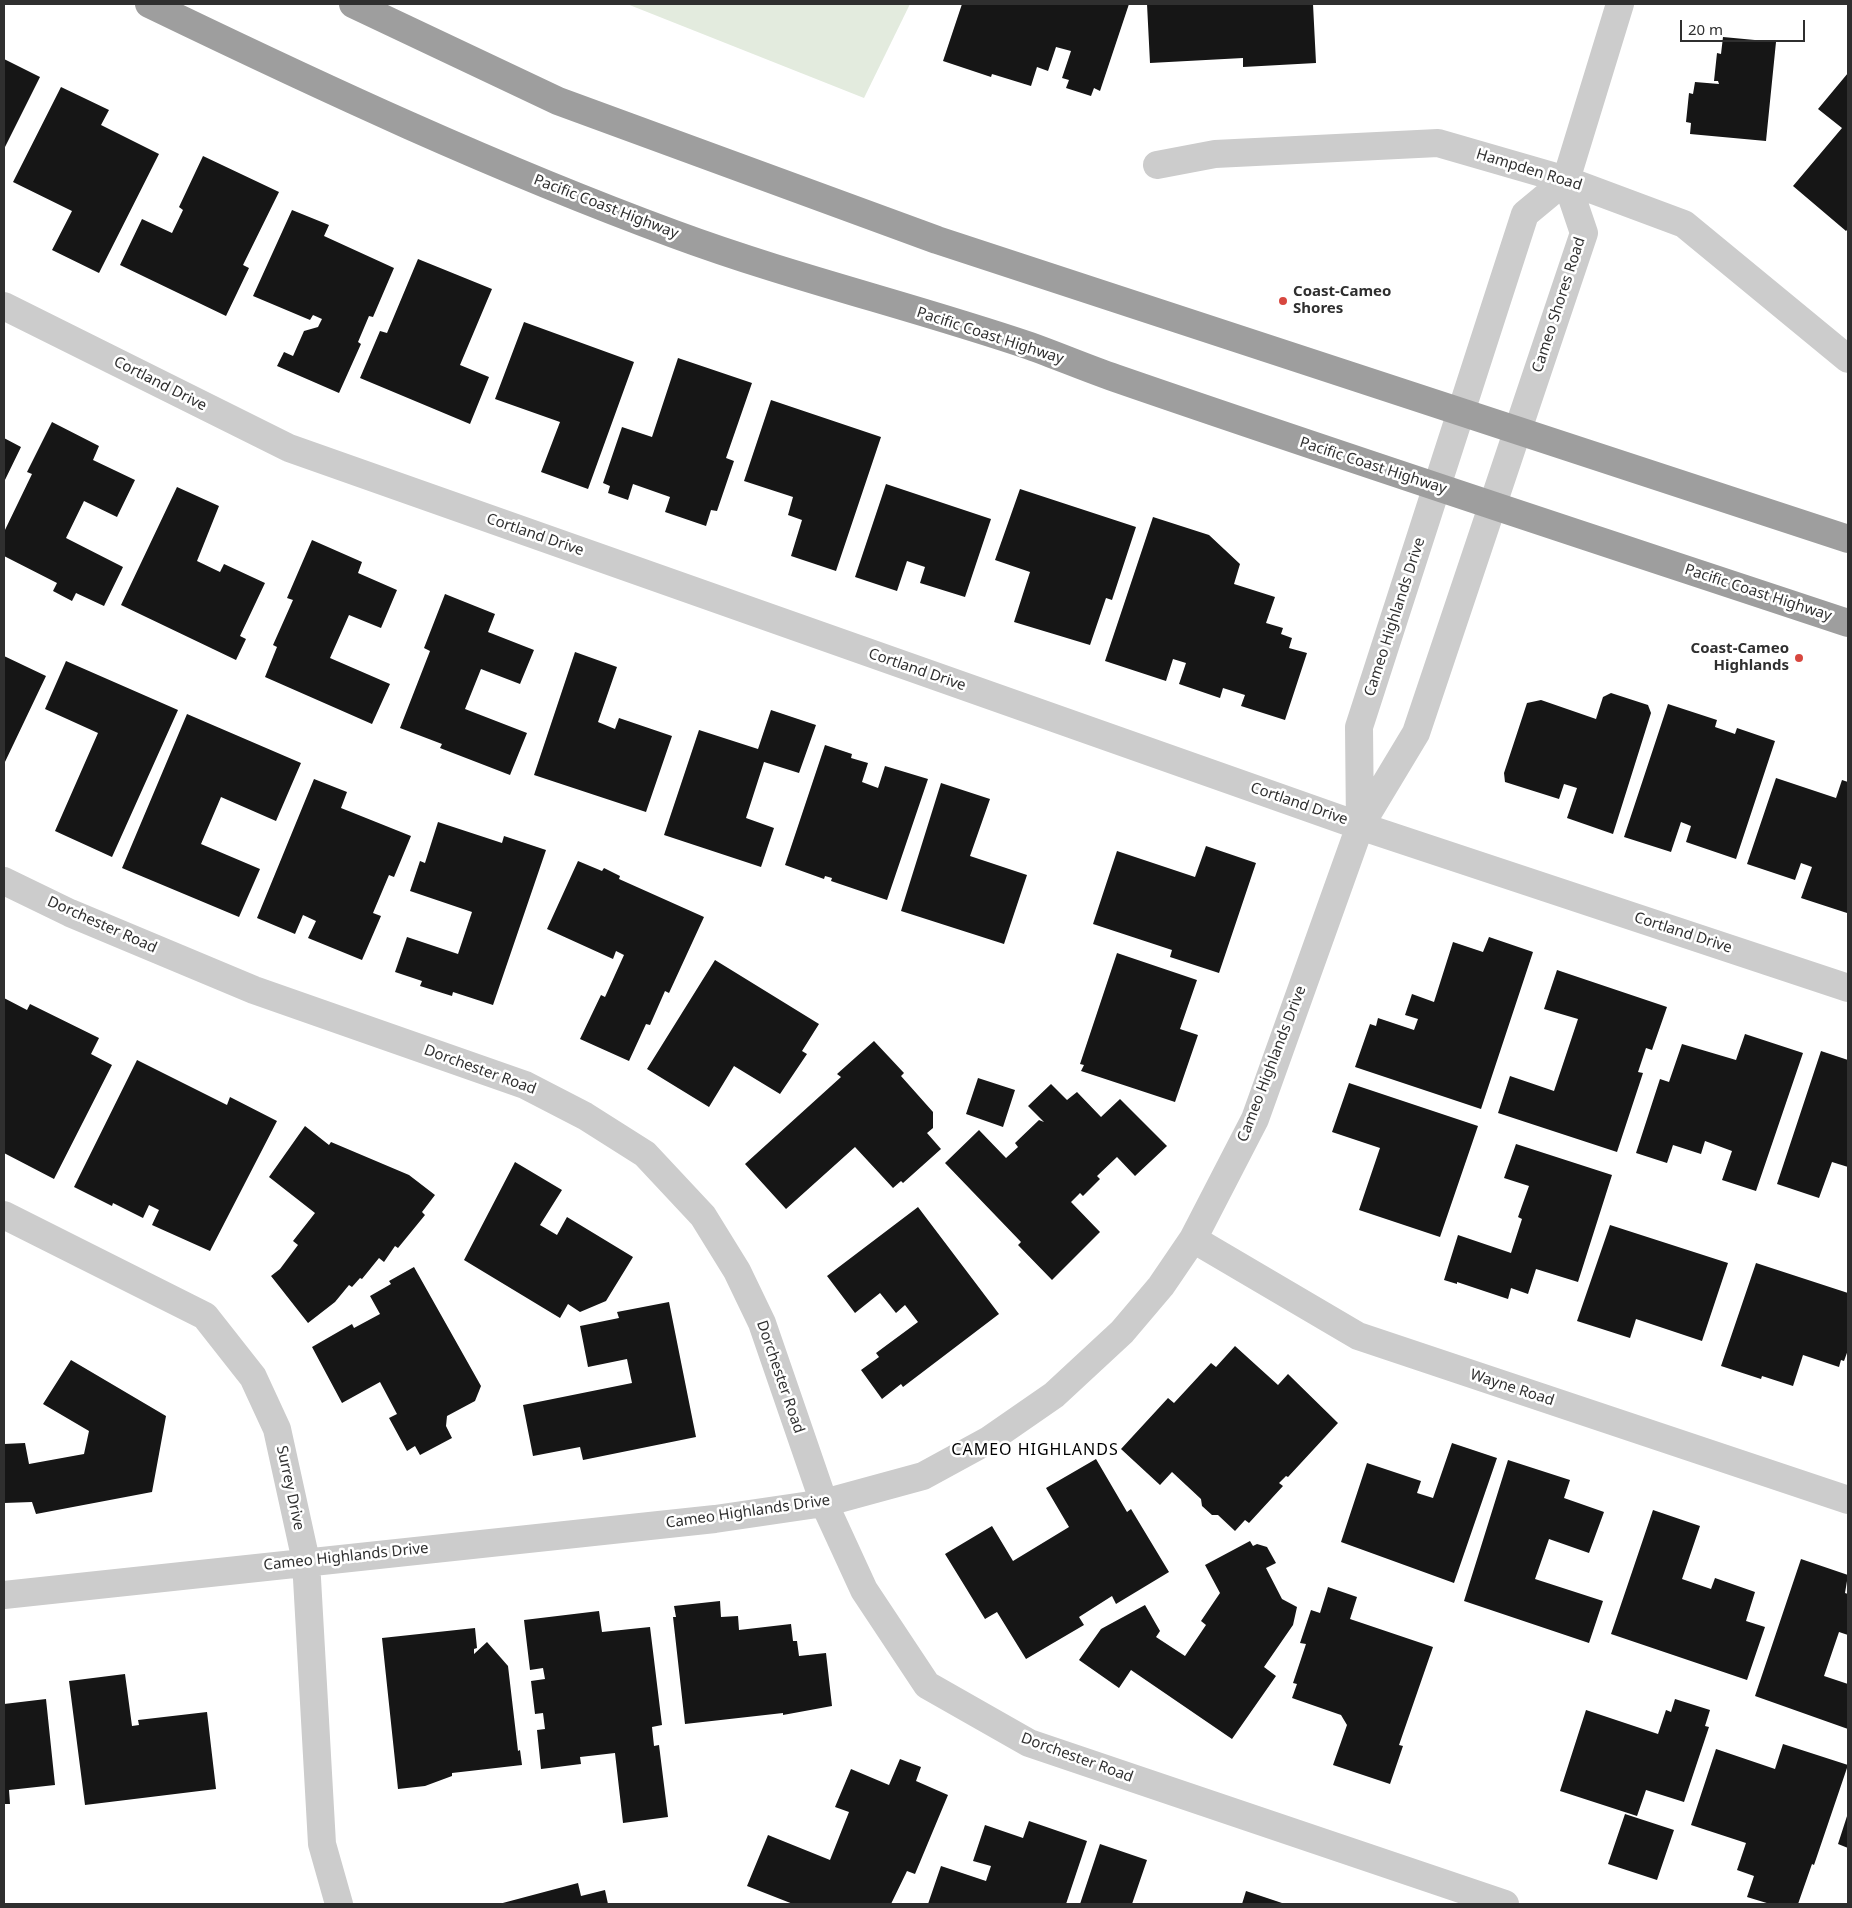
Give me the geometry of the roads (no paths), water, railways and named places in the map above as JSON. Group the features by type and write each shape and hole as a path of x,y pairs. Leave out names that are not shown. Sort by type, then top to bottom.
{"highway":[{"name":"Pacific Coast Highway","path":"149,4 283,69 512,171 677,235 848,292 1030,346 1126,382 1848,623"},
{"path":"353,4 576,108 937,240 1848,539"}],"street":[{"path":"1461,412 1525,214 1566,180 1620,4"},
{"name":"Hampden Road","path":"1157,166 1215,154 1438,143 1566,180 1684,224 1848,360"},
{"name":"Cameo Shores Road","path":"1517,431 1584,233 1566,180"},
{"name":"Cortland Drive","path":"4,306 289,448 1360,826 1848,988"},
{"name":"Cameo Highlands Drive","path":"1360,826 1359,727 1461,412"},
{"name":"Cameo Highlands Drive","path":"4,1595 306,1561 715,1519 824,1503 922,1476 989,1440 1054,1395 1122,1332 1161,1286 1193,1239 1255,1119 1360,826 1416,734 1517,431"},
{"name":"Dorchester Road","path":"4,881 70,912 254,990 525,1085 585,1116 645,1154 702,1216 737,1271 762,1323 824,1503 864,1590 928,1685 1029,1743 1505,1904"},
{"name":"Surrey Drive","path":"4,1215 204,1316 253,1377 277,1429 306,1561 322,1844 340,1904"},
{"name":"Wayne Road","path":"1193,1239 1358,1336 1848,1500"}],"place":[{"name":"Coast-Cameo Shores","path":"1283,301"},
{"name":"Coast-Cameo Highlands","path":"1799,658"}],"district":[{"name":"CAMEO HIGHLANDS","path":"1035,1450"}]}
